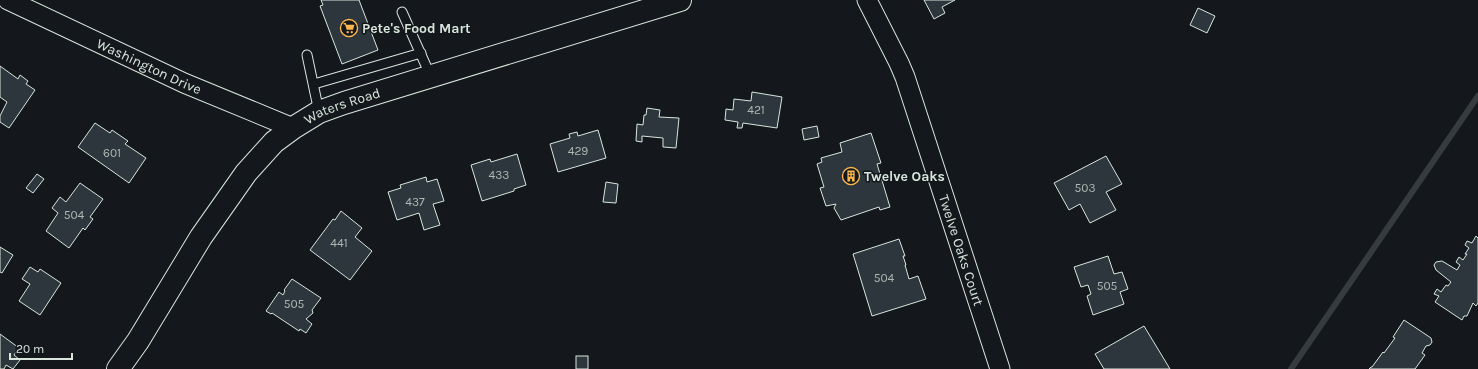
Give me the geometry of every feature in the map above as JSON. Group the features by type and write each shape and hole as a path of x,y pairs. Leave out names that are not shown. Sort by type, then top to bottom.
{"street":[{"name":"Washington Drive","path":"8,0 184,83 293,128"},
{"name":"Twelve Oaks Court","path":"867,0 905,77 1000,369"},
{"name":"Waters Road","path":"118,369 138,341 201,237 234,188 274,142 293,128 319,112 344,103 668,2"}],"lane":[{"path":"402,12 431,76"},
{"path":"314,84 421,53"},
{"path":"308,55 319,112"}],"building":[{"name":"Pete's Food Mart","path":"321,0 359,0 378,50 342,64 320,6 323,5"},
{"path":"924,0 955,0 942,7 945,13 934,19"},
{"path":"1198,8 1215,16 1207,33 1190,25"},
{"path":"0,66 18,79 20,75 28,81 26,84 35,90 9,128 0,122 0,116 7,102 0,97"},
{"path":"752,92 782,97 777,128 743,123 742,128 737,128 738,122 725,120 726,109 733,110 734,99 751,101"},
{"path":"647,108 660,110 659,117 679,118 676,148 663,147 663,138 642,136 642,142 636,141 637,124 643,125 644,115 646,115"},
{"path":"95,123 110,133 112,130 128,141 125,144 146,158 129,183 78,147"},
{"path":"817,126 819,137 804,140 802,129"},
{"path":"598,130 606,158 558,172 550,144 570,138 569,134 577,132 578,136"},
{"name":"Twelve Oaks","path":"871,133 881,163 877,164 890,207 880,210 879,207 841,220 834,208 836,204 826,206 820,188 824,187 817,164 822,162 821,158 842,152 840,143"},
{"path":"517,154 526,185 514,189 514,191 482,201 471,165 490,159 491,162"},
{"path":"1106,156 1122,184 1106,192 1116,210 1090,223 1080,204 1069,210 1054,183"},
{"path":"37,174 44,179 33,193 26,188"},
{"path":"426,177 427,182 437,179 444,201 433,204 440,225 424,230 419,213 397,220 388,192 401,188 400,185"},
{"path":"606,182 618,184 616,203 603,202"},
{"path":"80,183 103,199 90,217 93,219 85,230 83,228 69,248 46,231 58,213 52,208 60,197 66,202"},
{"path":"341,211 362,228 355,237 372,251 350,280 310,250 333,219 335,220"},
{"path":"1476,236 1478,238 1478,303 1476,306 1473,303 1467,316 1464,316 1462,320 1435,302 1439,296 1434,294 1437,289 1441,292 1446,285 1448,286 1451,282 1436,270 1434,265 1436,262 1442,261 1457,270 1460,265 1456,262 1459,257 1463,260 1467,254 1465,254 1469,248 1465,245 1467,241 1472,243"},
{"path":"899,239 905,256 903,256 909,279 918,276 926,299 872,316 853,254"},
{"path":"0,247 13,255 2,273 0,272"},
{"path":"1108,256 1114,274 1122,272 1128,289 1120,292 1124,304 1093,315 1087,296 1091,294 1088,285 1081,287 1074,267"},
{"path":"30,267 38,272 40,269 61,283 40,315 19,301 30,284 22,279"},
{"path":"292,279 321,298 312,310 313,313 306,319 312,324 306,333 300,329 299,331 272,313 271,314 266,311 279,292 283,295 284,290"},
{"path":"1404,320 1431,338 1432,342 1430,345 1426,346 1422,353 1425,355 1415,369 1369,369 1383,352 1384,353 1395,338 1393,337"},
{"path":"1144,326 1170,369 1104,369 1095,354"},
{"path":"0,334 19,348 14,355 20,360 13,369 6,365 4,369 0,369"},
{"path":"576,356 588,356 588,369 576,369"}],"waterway":[{"path":"1291,369 1478,96"}],"place":[{"name":"Pete's Food Mart","path":"349,28"},
{"name":"Twelve Oaks","path":"851,176"}]}
